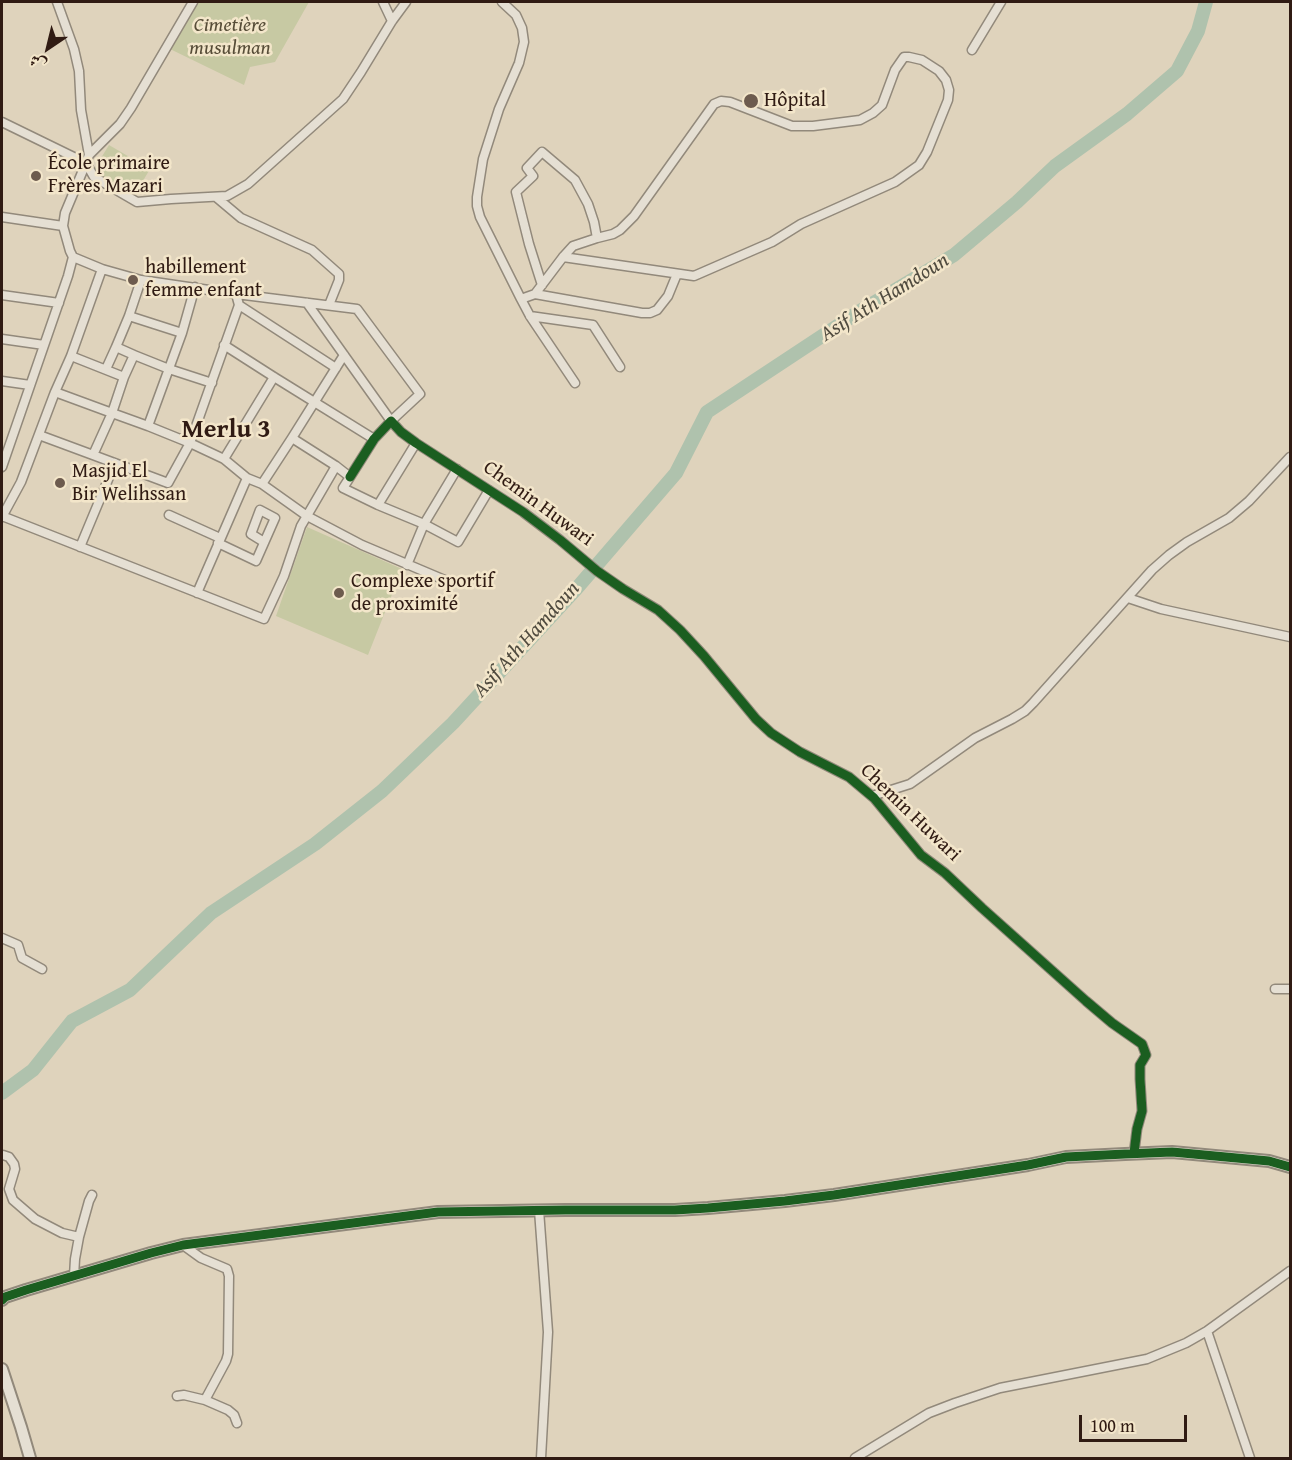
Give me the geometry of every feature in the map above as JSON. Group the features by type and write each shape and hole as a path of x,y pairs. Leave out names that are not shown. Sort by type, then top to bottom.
{"street":[{"path":"57,2 80,71 81,110 87,159 94,177 136,202 227,196 248,184 343,99 406,2"},
{"path":"383,2 392,21"},
{"path":"502,2 516,15 522,28 524,42 519,63 499,109 483,159 477,206 480,217 530,316 575,382"},
{"path":"972,50 1001,2"},
{"path":"189,4 131,108 87,159 65,213 63,226 73,256 102,269 141,280 357,309 420,394 374,439 343,488 424,524 458,542 489,490"},
{"path":"535,294 563,257 573,246 613,234 634,216 714,104 722,101 730,102 792,126 813,126 860,120 873,114 882,105 895,70 904,57 922,60 939,71 946,80 949,90 948,99 927,152 919,165 895,182 801,224 762,247 694,276 563,257"},
{"path":"2,122 87,159"},
{"path":"542,285 528,244 516,192 533,176 527,168 542,152 575,180 588,204 597,238"},
{"path":"216,197 242,218 312,250 339,274 339,280 329,305"},
{"path":"2,217 63,226"},
{"path":"2,467 73,256"},
{"path":"102,269 71,356 21,482 2,517 264,619 284,576 301,526 336,466"},
{"path":"521,299 535,294 650,313 657,310 668,296 677,274"},
{"path":"106,369 129,316 141,280"},
{"path":"148,426 182,333 195,287"},
{"path":"39,435 168,483 190,443 212,383 239,305 236,294"},
{"path":"2,295 59,303"},
{"name":"Chemin Huwari","path":"307,303 401,432 523,512 597,571 658,610 704,656 771,734 849,777 872,796 921,855 945,873 1086,1001 1142,1044 1146,1054 1140,1065 1142,1111 1134,1154"},
{"path":"239,305 336,368"},
{"path":"129,316 182,333"},
{"path":"530,316 593,325 620,367"},
{"path":"2,339 44,345"},
{"path":"224,345 374,439"},
{"path":"116,347 169,369 212,383"},
{"path":"93,454 112,413 134,355"},
{"path":"262,483 344,355"},
{"path":"71,356 124,377"},
{"path":"224,459 274,377"},
{"path":"2,381 30,385"},
{"path":"55,392 148,426 224,459 247,478 262,483 307,516 362,545 447,581"},
{"path":"292,438 350,477"},
{"path":"378,505 416,443"},
{"path":"872,796 910,784 975,738 1024,711 1152,570 1187,542 1229,518 1249,501 1290,458"},
{"path":"80,547 115,463"},
{"path":"407,565 424,524 457,468"},
{"path":"197,593 247,478"},
{"path":"169,515 256,561 264,542"},
{"path":"1128,598 1161,609 1290,637"},
{"path":"2,938 18,945 22,958 42,969"},
{"path":"1275,989 1290,989"},
{"path":"2,1300 26,1290 183,1245 438,1212 675,1210 785,1201 1028,1165 1066,1157 1172,1152 1269,1161 1290,1167"},
{"path":"3,1155 9,1157 14,1164 15,1169 9,1189 13,1200 34,1220 62,1233 79,1237"},
{"path":"74,1276 79,1237 88,1201 92,1195"},
{"path":"539,1210 548,1332 541,1458"},
{"path":"183,1245 201,1258 227,1269 229,1276 228,1354 205,1400"},
{"path":"855,1458 929,1413 955,1403 1000,1388 1147,1359 1186,1343 1207,1331 1290,1271"},
{"path":"1207,1331 1250,1458"},
{"path":"2,1369 30,1458"},
{"path":"177,1396 184,1395 205,1400 228,1410 234,1415 237,1423"}],"green space":[{"name":"Cimetière musulman","path":"194,2 309,2 275,62 250,67 244,85 170,49"},
{"path":"109,145 150,169 134,196 93,171"},
{"name":"Complexe sportif de proximité","path":"307,527 402,569 368,655 276,616"}],"waterway":[{"name":"Asif Ath Hamdoun","path":"2,1093 33,1070 72,1021 130,990 211,913 315,844 382,791 453,723 577,588 676,473 707,412 860,311 954,255 1017,202 1055,166 1127,114 1177,71 1198,31 1206,2"}],"cycle path":[{"path":"350,477 374,439 391,421 416,443 523,512 597,571 658,610 704,656 756,719 771,733 800,752 849,777 874,798 921,855 945,873 1086,1001 1142,1044 1146,1055 1140,1065 1142,1111 1134,1153"},
{"path":"2,1300 26,1290 183,1245 438,1212 708,1208 834,1195 1066,1157 1172,1152 1269,1161 1290,1167"}],"place":[{"name":"Hôpital","path":"751,101"},
{"name":"École primaire Frères Mazari","path":"36,176"},
{"name":"habillement femme enfant","path":"133,280"},
{"name":"Masjid El Bir Welihssan","path":"60,483"},
{"name":"Complexe sportif de proximité","path":"339,593"}],"district":[{"name":"Merlu 3","path":"226,430"}]}
